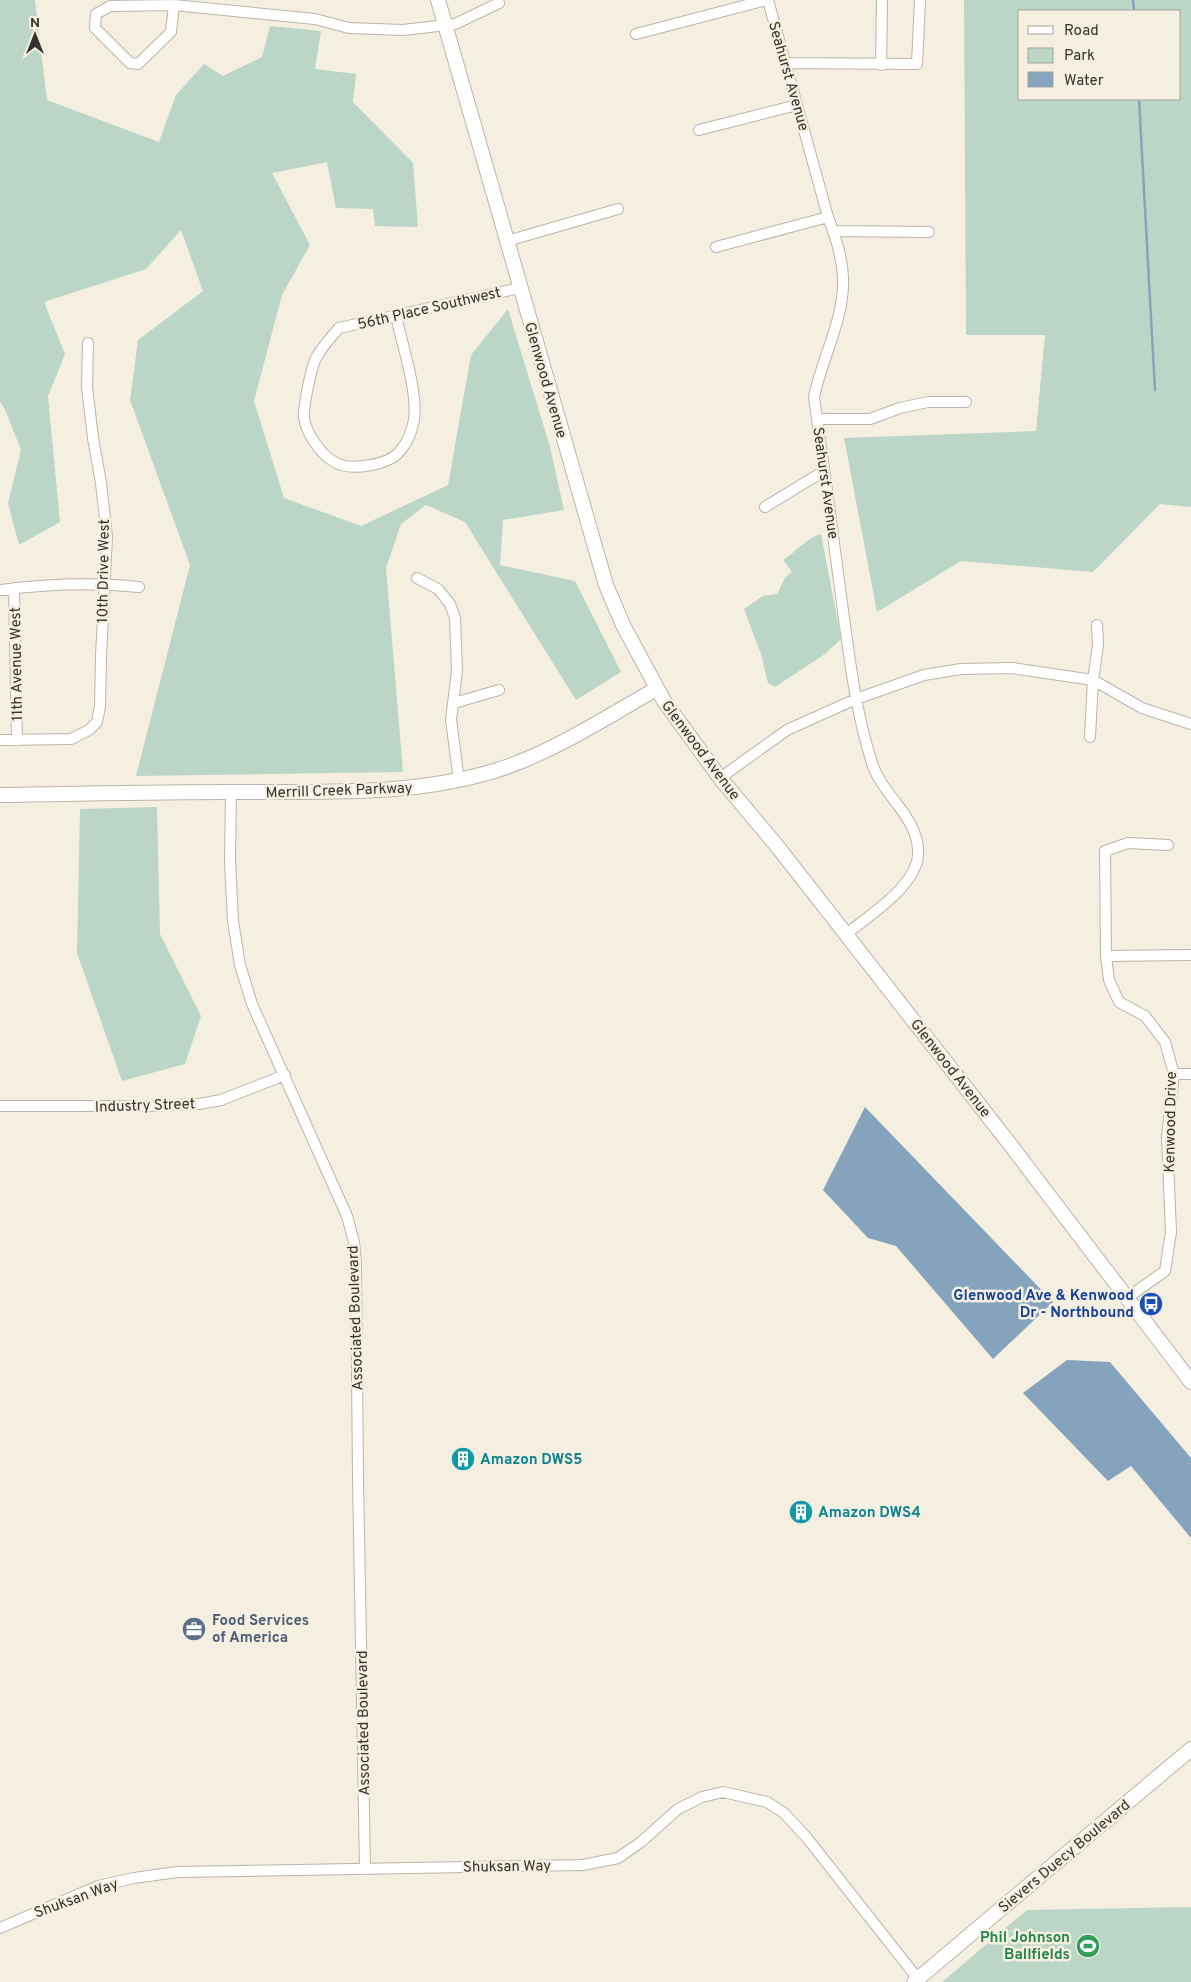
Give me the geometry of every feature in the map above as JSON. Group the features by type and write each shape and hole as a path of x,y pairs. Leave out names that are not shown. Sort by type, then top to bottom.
{"street":[{"name":"Glenwood Avenue","path":"438,0 606,585 622,625 656,689 720,778 777,846 1009,1143 1191,1382"},
{"path":"636,34 767,0"},
{"name":"Seahurst Avenue","path":"767,0 828,217 837,242 843,277 840,307 818,375 814,398 856,699 872,765 878,778 898,803 914,830 918,855 913,873 892,898 846,934"},
{"path":"881,65 882,0"},
{"path":"786,63 917,64 920,0"},
{"path":"174,5 171,32 138,64 130,63 94,28 96,14 110,6 174,5 315,19 349,28 403,30 455,24 498,3"},
{"path":"699,130 797,104"},
{"path":"507,241 618,209"},
{"path":"716,247 828,217"},
{"path":"833,231 929,232"},
{"name":"56th Place Southwest","path":"396,316 415,403 414,420 409,437 399,453 386,460 368,466 337,464 313,440 304,417 308,385 315,360 324,345 339,328 520,288"},
{"name":"10th Drive West","path":"17,740 71,739 90,730 97,722 100,706 107,537 87,387 88,343"},
{"path":"817,419 870,419 900,408 928,402 966,402"},
{"path":"765,507 824,471"},
{"path":"417,578 438,589 450,604 455,618 457,671 451,720 459,781"},
{"path":"0,590 105,584 139,587"},
{"name":"11th Avenue West","path":"14,588 17,740"},
{"path":"1090,737 1093,680 1098,645 1097,625"},
{"path":"720,778 787,730 856,699 924,675 961,669 1012,668 1093,680 1142,708 1191,724"},
{"name":"Merrill Creek Parkway","path":"0,796 358,792 412,789 459,781 496,771 522,761 579,733 656,689"},
{"path":"454,703 499,690"},
{"path":"0,740 17,740"},
{"name":"Associated Boulevard","path":"231,792 230,861 233,921 240,965 252,1004 347,1216 356,1263 365,1869"},
{"name":"Kenwood Drive","path":"1126,1298 1165,1272 1171,1232 1167,1137 1174,1074 1165,1042 1145,1016 1119,1002 1109,980 1106,956 1105,851 1128,843 1168,845"},
{"path":"1106,956 1191,955"},
{"path":"1174,1074 1191,1074"},
{"name":"Industry Street","path":"0,1106 156,1106 199,1104 221,1100 284,1075"},
{"name":"Sievers Duecy Boulevard","path":"916,1980 1191,1749"},
{"name":"Shuksan Way","path":"0,1928 98,1886 134,1878 177,1872 583,1865 618,1858 641,1842 678,1809 702,1797 723,1792 767,1802 784,1813 807,1838 916,1980"}],"green space":[{"path":"0,0 35,0 47,100 159,142 176,95 204,64 223,76 262,57 270,26 321,31 315,69 356,74 353,102 413,163 418,227 375,226 373,209 336,208 327,162 272,173 310,245 282,295 254,401 284,498 361,526 448,485 471,355 508,309 550,447 564,510 503,520 500,565 575,581 621,672 576,700 465,522 426,505 401,524 386,568 403,772 136,776 190,565 130,400 138,340 203,291 181,230 146,269 44,302 65,354 48,396 60,522 19,545 8,503 21,450 0,401"},
{"path":"964,0 1191,0 1191,507 1160,504 1093,572 961,561 877,612 844,438 1036,431 1045,335 966,335"},
{"path":"821,534 841,639 825,654 775,687 768,683 761,654 744,609 763,596 777,594 785,578 792,572 783,560 811,539"},
{"path":"157,807 160,934 201,1016 185,1064 122,1081 77,953 80,809"},
{"name":"Phil Johnson Ballfields","path":"1191,1907 1191,1982 942,1982 1027,1910"}],"water":[{"path":"865,1107 1053,1302 993,1359 896,1246 868,1238 823,1190"},
{"path":"1067,1360 1110,1362 1191,1458 1191,1538 1131,1466 1108,1481 1023,1393"}],"waterway":[{"path":"1133,0 1134,10"},
{"path":"1139,100 1155,390"}],"place":[{"name":"Glenwood Ave & Kenwood Dr - Northbound","path":"1151,1304"},
{"name":"Amazon DWS5","path":"463,1459"},
{"name":"Amazon DWS4","path":"801,1512"},
{"name":"Food Services of America","path":"194,1629"},
{"name":"Phil Johnson Ballfields","path":"1088,1946"}]}
